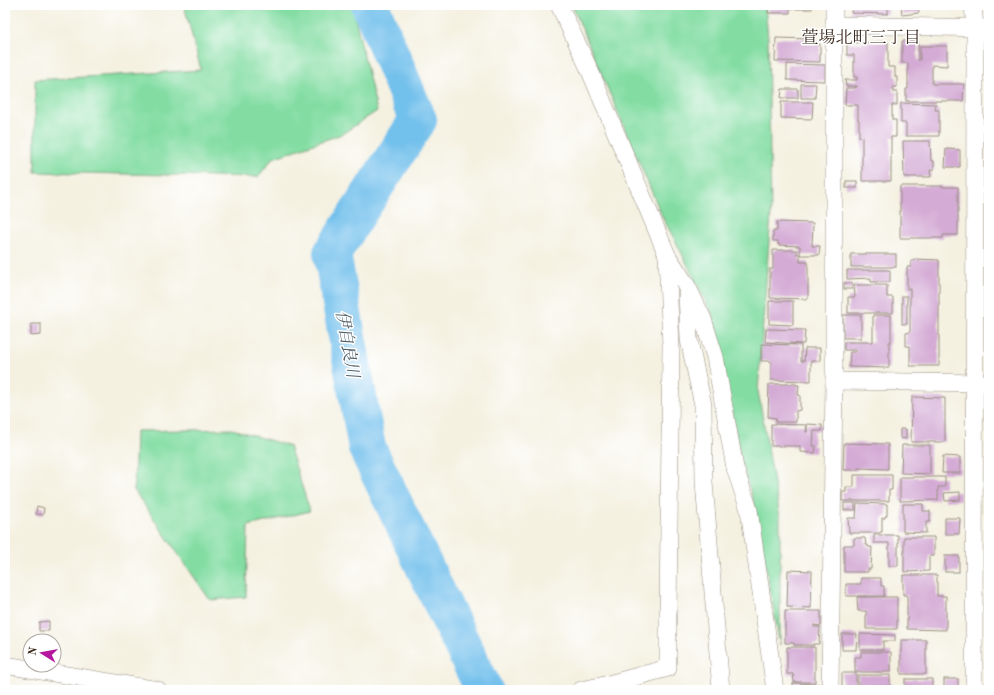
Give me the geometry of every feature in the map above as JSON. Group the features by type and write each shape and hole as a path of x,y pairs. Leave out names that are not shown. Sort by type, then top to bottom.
{"street":[{"path":"559,5 590,71 667,255 687,286 703,319 715,357 735,468 749,510 775,690"},
{"path":"830,690 834,381 834,5"},
{"path":"973,5 982,28 982,382 974,690"},
{"path":"834,25 982,28"},
{"path":"581,690 668,668 671,345 667,255"},
{"path":"687,286 689,340 703,405 704,482 721,690"},
{"path":"834,381 982,382"},
{"path":"5,665 158,690"}],"green space":[{"path":"184,5 361,5 355,18 377,111 342,134 273,158 258,177 35,172 35,80 201,70"},
{"path":"572,5 765,5 768,39 771,214 758,391 780,517 780,645 755,506 741,462 713,316 662,216"},
{"path":"232,429 289,446 310,511 248,526 246,597 210,600 134,490 136,431"}],"building":[{"path":"768,5 812,5 812,9 790,9 790,13 768,13"},
{"path":"852,5 888,5 888,14 851,13"},
{"path":"901,5 918,5 919,13 902,15"},
{"path":"776,38 813,39 813,44 820,44 820,62 775,61"},
{"path":"902,41 918,41 918,60 920,60 920,46 947,46 947,66 932,65 932,84 964,84 963,101 906,101 906,89 908,89 908,63 902,63"},
{"path":"888,42 888,67 895,67 895,77 897,77 897,87 893,87 893,92 897,92 897,105 892,105 892,120 896,120 896,137 891,137 891,181 862,181 862,137 859,137 858,105 845,105 846,88 857,87 846,86 845,80 857,80 857,77 854,77 854,55 847,55 847,43"},
{"path":"787,64 825,65 825,81 787,80"},
{"path":"801,84 816,84 815,98 801,98"},
{"path":"782,89 798,89 798,98 781,98"},
{"path":"781,102 813,102 812,119 781,118"},
{"path":"901,103 936,104 935,110 939,110 939,136 906,136 906,123 901,123"},
{"path":"903,141 930,141 931,161 934,161 934,170 930,170 931,177 904,177"},
{"path":"946,149 960,150 960,167 945,167"},
{"path":"846,181 857,181 857,188 846,188"},
{"path":"900,186 958,187 958,235 943,235 943,238 900,238"},
{"path":"777,222 813,223 812,246 820,246 819,255 800,255 800,246 778,245 778,241 773,241 773,231 777,231"},
{"path":"773,250 797,250 797,254 800,254 800,262 808,262 808,299 770,298 770,269 773,269"},
{"path":"851,254 896,254 896,267 851,267"},
{"path":"914,259 939,260 939,366 910,366 910,346 906,346 906,333 910,332 910,289 907,289 907,267 911,267 911,261 914,261"},
{"path":"847,270 890,270 890,282 871,282 871,278 847,279"},
{"path":"844,283 852,283 852,289 844,289"},
{"path":"854,285 887,285 887,297 893,297 893,313 848,313 848,297 855,297"},
{"path":"902,296 907,296 907,324 902,324"},
{"path":"769,301 793,301 793,325 769,324"},
{"path":"843,315 861,315 861,338 843,338"},
{"path":"873,315 891,315 889,368 849,367 850,352 856,352 856,350 844,350 844,342 873,342"},
{"path":"31,324 41,324 41,335 31,336"},
{"path":"766,329 805,330 804,344 765,342"},
{"path":"761,344 801,345 801,361 804,361 805,348 820,348 820,361 811,361 811,381 771,380 771,361 761,361"},
{"path":"769,384 799,385 798,395 800,395 800,410 796,411 796,422 775,422 776,418 768,417"},
{"path":"912,397 945,398 945,442 911,442"},
{"path":"771,424 822,425 822,431 814,431 813,446 816,446 815,453 800,452 800,446 771,446"},
{"path":"900,429 906,429 906,439 900,438"},
{"path":"844,443 888,444 888,469 858,468 858,470 843,470"},
{"path":"902,445 930,445 930,474 901,473"},
{"path":"943,456 960,457 960,473 942,473"},
{"path":"987,458 989,458 989,475 987,475"},
{"path":"854,475 892,475 892,490 889,490 889,501 842,501 842,492 846,492 846,487 854,487"},
{"path":"900,477 945,477 945,487 938,487 938,500 900,501"},
{"path":"960,492 960,500 945,501 944,493"},
{"path":"844,503 855,503 855,510 844,510"},
{"path":"857,503 887,504 887,516 882,518 882,532 849,533 848,518 856,518"},
{"path":"903,504 923,504 923,511 930,511 930,522 926,522 926,533 903,532"},
{"path":"37,506 44,508 43,515 36,514"},
{"path":"945,518 960,518 959,534 945,534"},
{"path":"874,535 898,535 898,566 889,566 889,543 874,543"},
{"path":"904,537 934,537 934,556 929,556 929,571 904,572"},
{"path":"854,538 865,538 866,545 868,545 868,547 872,547 871,569 868,569 868,572 844,572 844,545 854,545"},
{"path":"945,556 959,556 959,572 945,572"},
{"path":"788,570 812,571 811,608 787,607"},
{"path":"903,575 937,575 937,596 946,596 946,630 907,629 907,595 903,595"},
{"path":"861,578 881,578 881,586 884,586 884,596 846,596 846,584 861,584"},
{"path":"857,597 897,597 897,629 866,629 866,611 858,611"},
{"path":"785,611 821,611 821,626 814,625 814,627 820,627 819,644 794,645 794,643 785,643"},
{"path":"49,621 49,631 39,631 39,622"},
{"path":"842,634 857,634 856,650 842,650"},
{"path":"860,634 895,635 895,641 883,641 883,650 860,650"},
{"path":"901,640 926,640 926,674 901,674"},
{"path":"787,647 815,647 815,682 794,682 793,674 787,674"},
{"path":"861,652 891,652 891,672 855,672 855,657 861,657"},
{"path":"842,673 856,673 856,690 842,690"},
{"path":"858,675 890,675 890,690 858,690"},
{"path":"905,679 932,679 932,690 905,690"},
{"path":"944,679 958,679 958,690 944,690"},
{"path":"793,683 821,684 820,690 793,690"}],"waterway":[{"name":"伊自良川","path":"370,5 418,120 332,253 367,448 484,690"}],"district":[{"name":"萱場北町三丁目","path":"861,37"}]}
